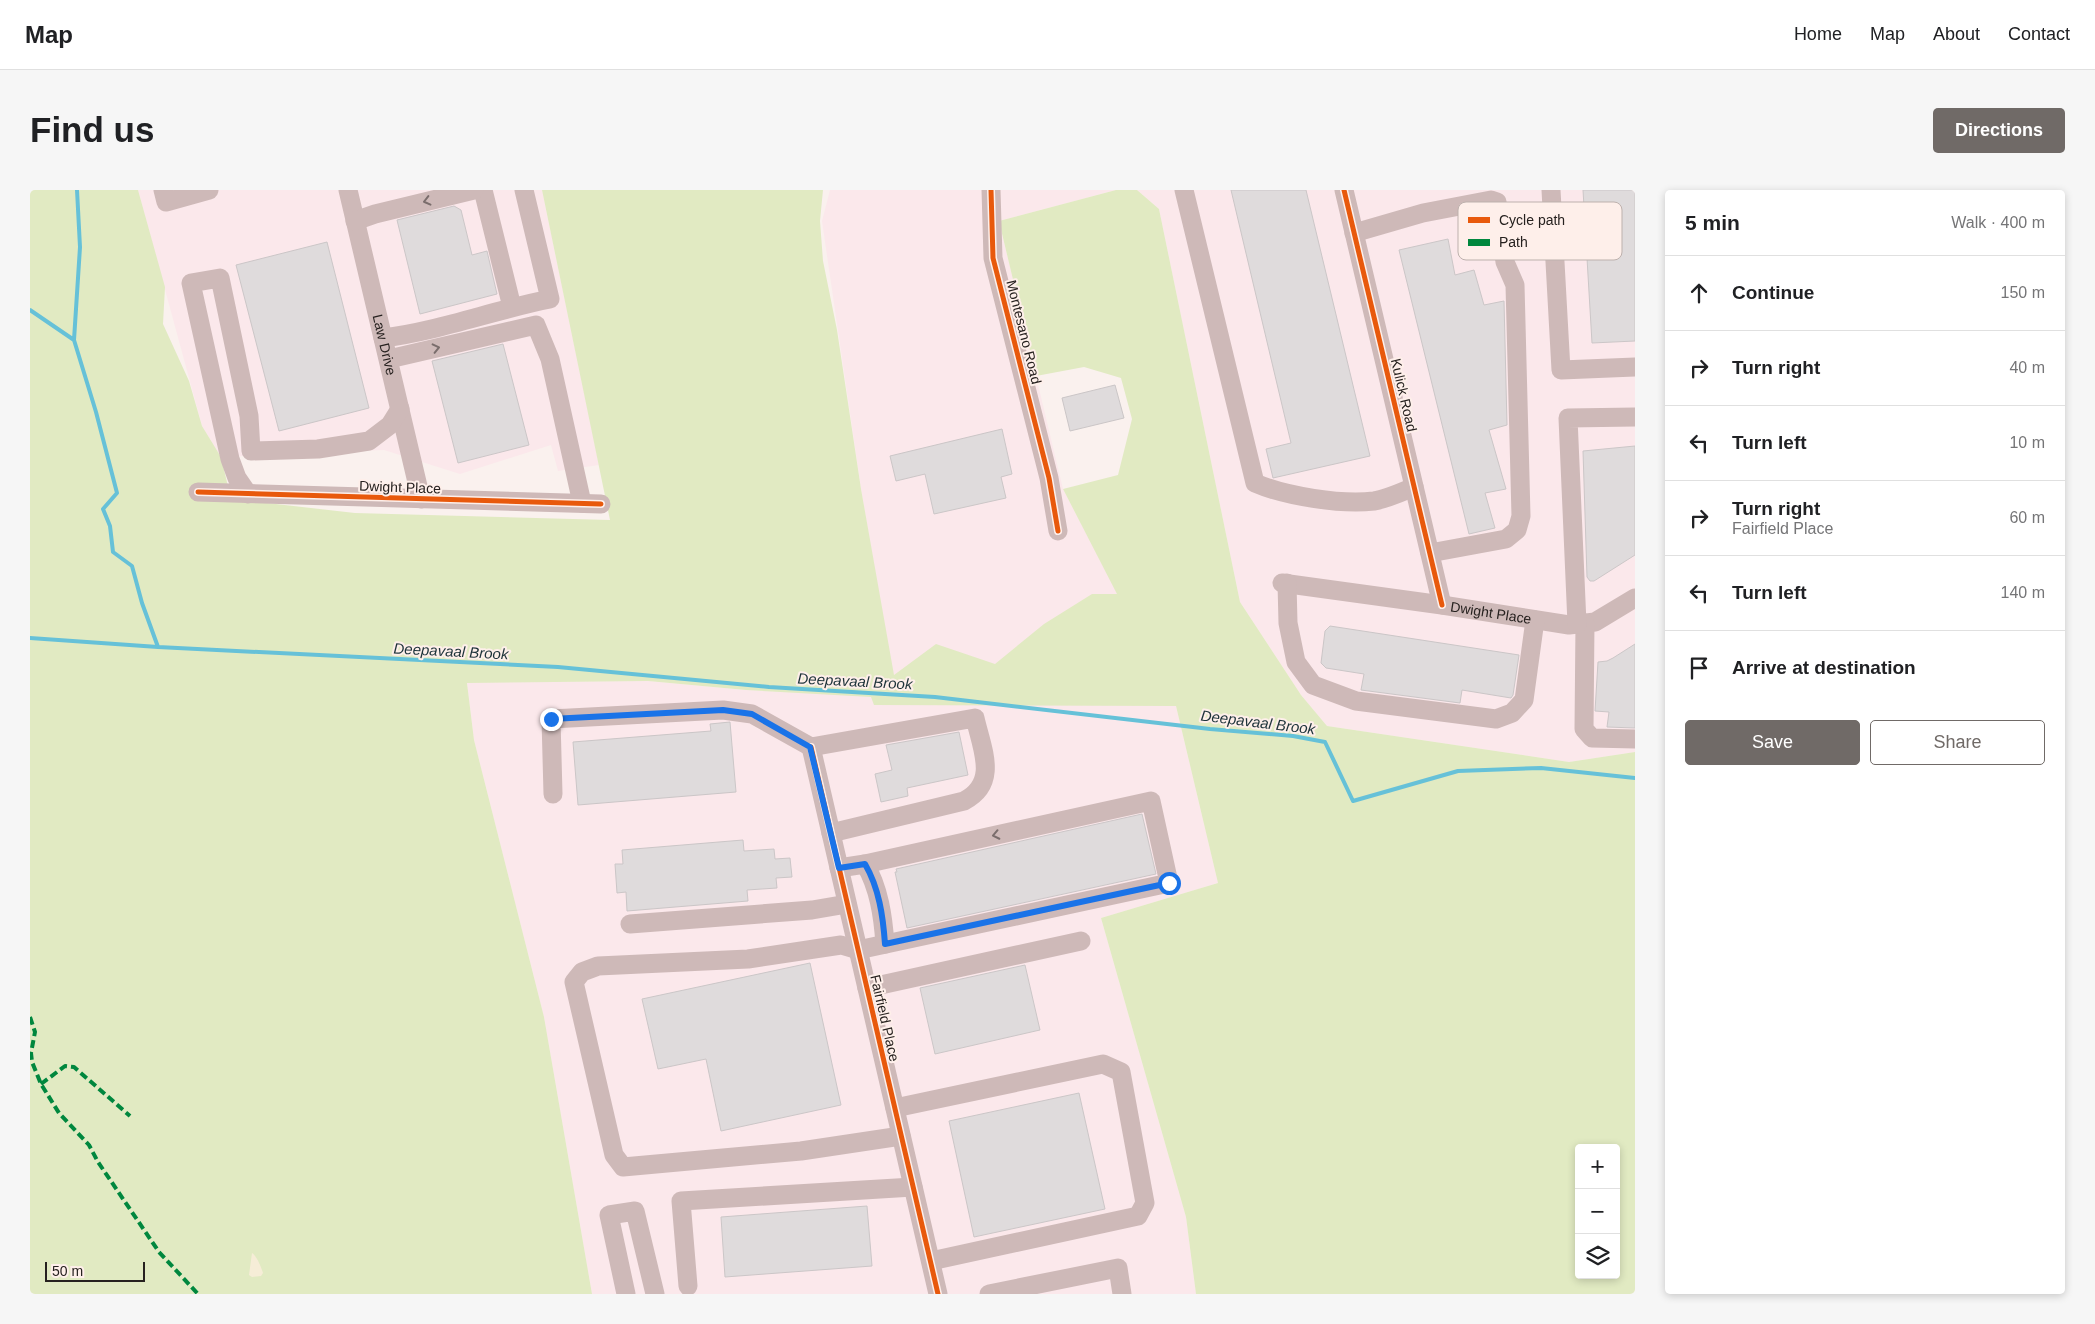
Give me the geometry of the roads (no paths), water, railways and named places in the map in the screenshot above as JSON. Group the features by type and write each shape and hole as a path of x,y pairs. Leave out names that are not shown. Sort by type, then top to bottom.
{"street":[{"path":"163,190 166,202 208,190"},
{"name":"Law Drive","path":"348,190 421,499"},
{"path":"355,221 474,190"},
{"path":"483,190 512,307"},
{"path":"383,338 407,335 512,307 550,299 524,190"},
{"name":"Montesano Road","path":"991,190 993,258 1049,478 1058,531"},
{"path":"1184,190 1255,483 1266,488 1310,497 1352,502 1376,500 1414,487"},
{"name":"Kulick Road","path":"1344,190 1442,605"},
{"path":"1481,202 1491,200 1497,202"},
{"path":"1354,233 1423,213 1458,206"},
{"path":"1430,553 1506,539 1517,530 1521,516 1515,285 1505,260"},
{"path":"1555,260 1561,370 1635,367"},
{"path":"248,494 237,478 230,459 191,283 220,278 249,416 251,451 318,449 369,441 390,426 400,409"},
{"name":"Dwight Place","path":"198,492 592,504 550,359 536,325 389,360"},
{"path":"1635,417 1568,418 1581,624 1584,729 1592,738 1635,739"},
{"name":"Dwight Place","path":"1535,620 1524,700 1512,713 1496,719 1356,701 1314,685 1296,662 1288,623 1284,583 1569,625 1594,622 1635,598"},
{"path":"553,794 551,719 723,710 752,714 810,747 975,718 986,775 980,790 973,797 964,801 830,833"},
{"name":"Fairfield Place","path":"810,747 930,1261 933,1293"},
{"path":"839,868 865,864 1151,801 1169,883 858,950 841,945 748,959 598,966 582,972 574,982 614,1155 623,1167 801,1151 901,1136"},
{"path":"865,864 874,880 883,922 885,944"},
{"path":"630,924 812,910 847,904"},
{"path":"867,988 1081,941"},
{"path":"895,1108 1103,1064 1121,1072 1145,1203 1138,1216 930,1261"},
{"path":"688,1286 681,1201 913,1187"},
{"path":"626,1294 609,1215 635,1211 655,1294"},
{"path":"990,1294 1118,1268 1122,1294"}],"waterway":[{"path":"74,340 80,247 77,190"},
{"path":"30,310 74,340 96,412 117,493 103,509 110,526 113,552 132,566 142,603 158,647"},
{"name":"Deepavaal Brook","path":"30,638 158,647 558,667 769,687 935,697 1210,729 1293,736 1325,742 1353,801 1458,771 1541,768 1635,778"}]}
